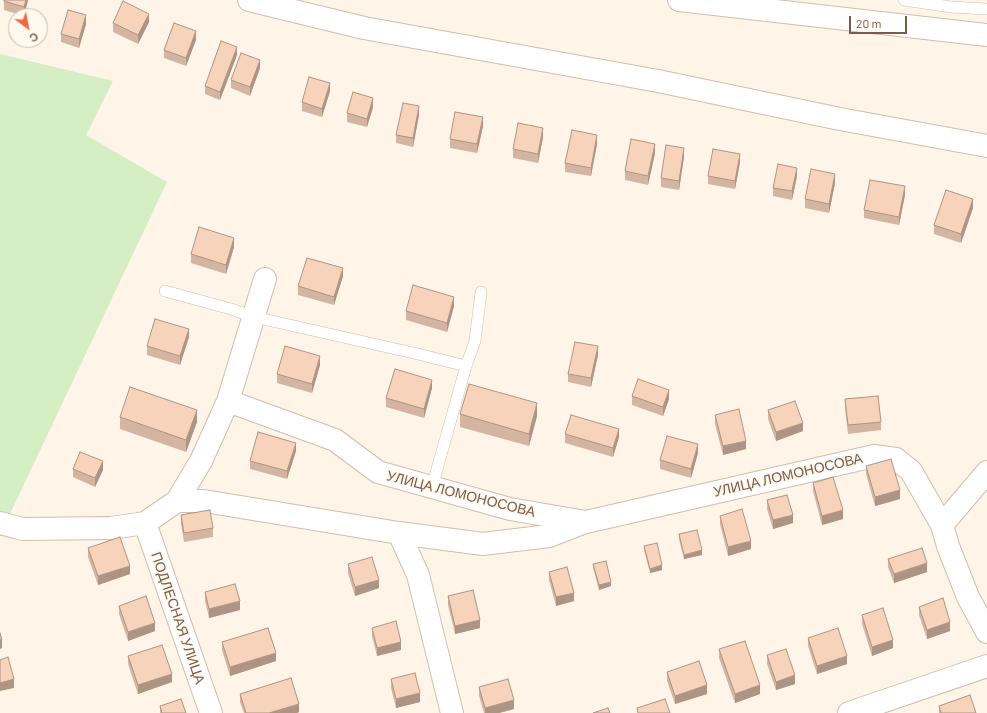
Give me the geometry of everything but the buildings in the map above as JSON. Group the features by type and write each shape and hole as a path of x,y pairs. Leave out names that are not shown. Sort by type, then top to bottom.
{"street":[{"path":"249,0 364,28 658,81 840,119 987,146"},
{"path":"679,0 790,6 987,35"},
{"path":"0,523 23,529 111,528 145,523 177,501 201,461 228,401 265,279"},
{"name":"УЛИЦА ЛОМОНОСОВА","path":"228,401 335,440 378,472 510,509 586,522 874,456 896,459 911,471 942,526 948,546 968,597 987,632"},
{"path":"942,526 987,472"},
{"path":"177,501 204,501 399,533 483,544 549,536 586,522"},
{"name":"ПОДЛЕСНАЯ УЛИЦА","path":"145,523 211,713"},
{"path":"399,533 418,576 452,713"},
{"path":"849,713 987,666"}],"lane":[{"path":"904,0 951,7 987,9"},
{"path":"165,291 231,309 254,317 466,366"},
{"path":"432,487 466,366 475,341 481,292"}],"green space":[{"path":"0,54 113,81 86,135 167,182 9,516 0,513"}]}
